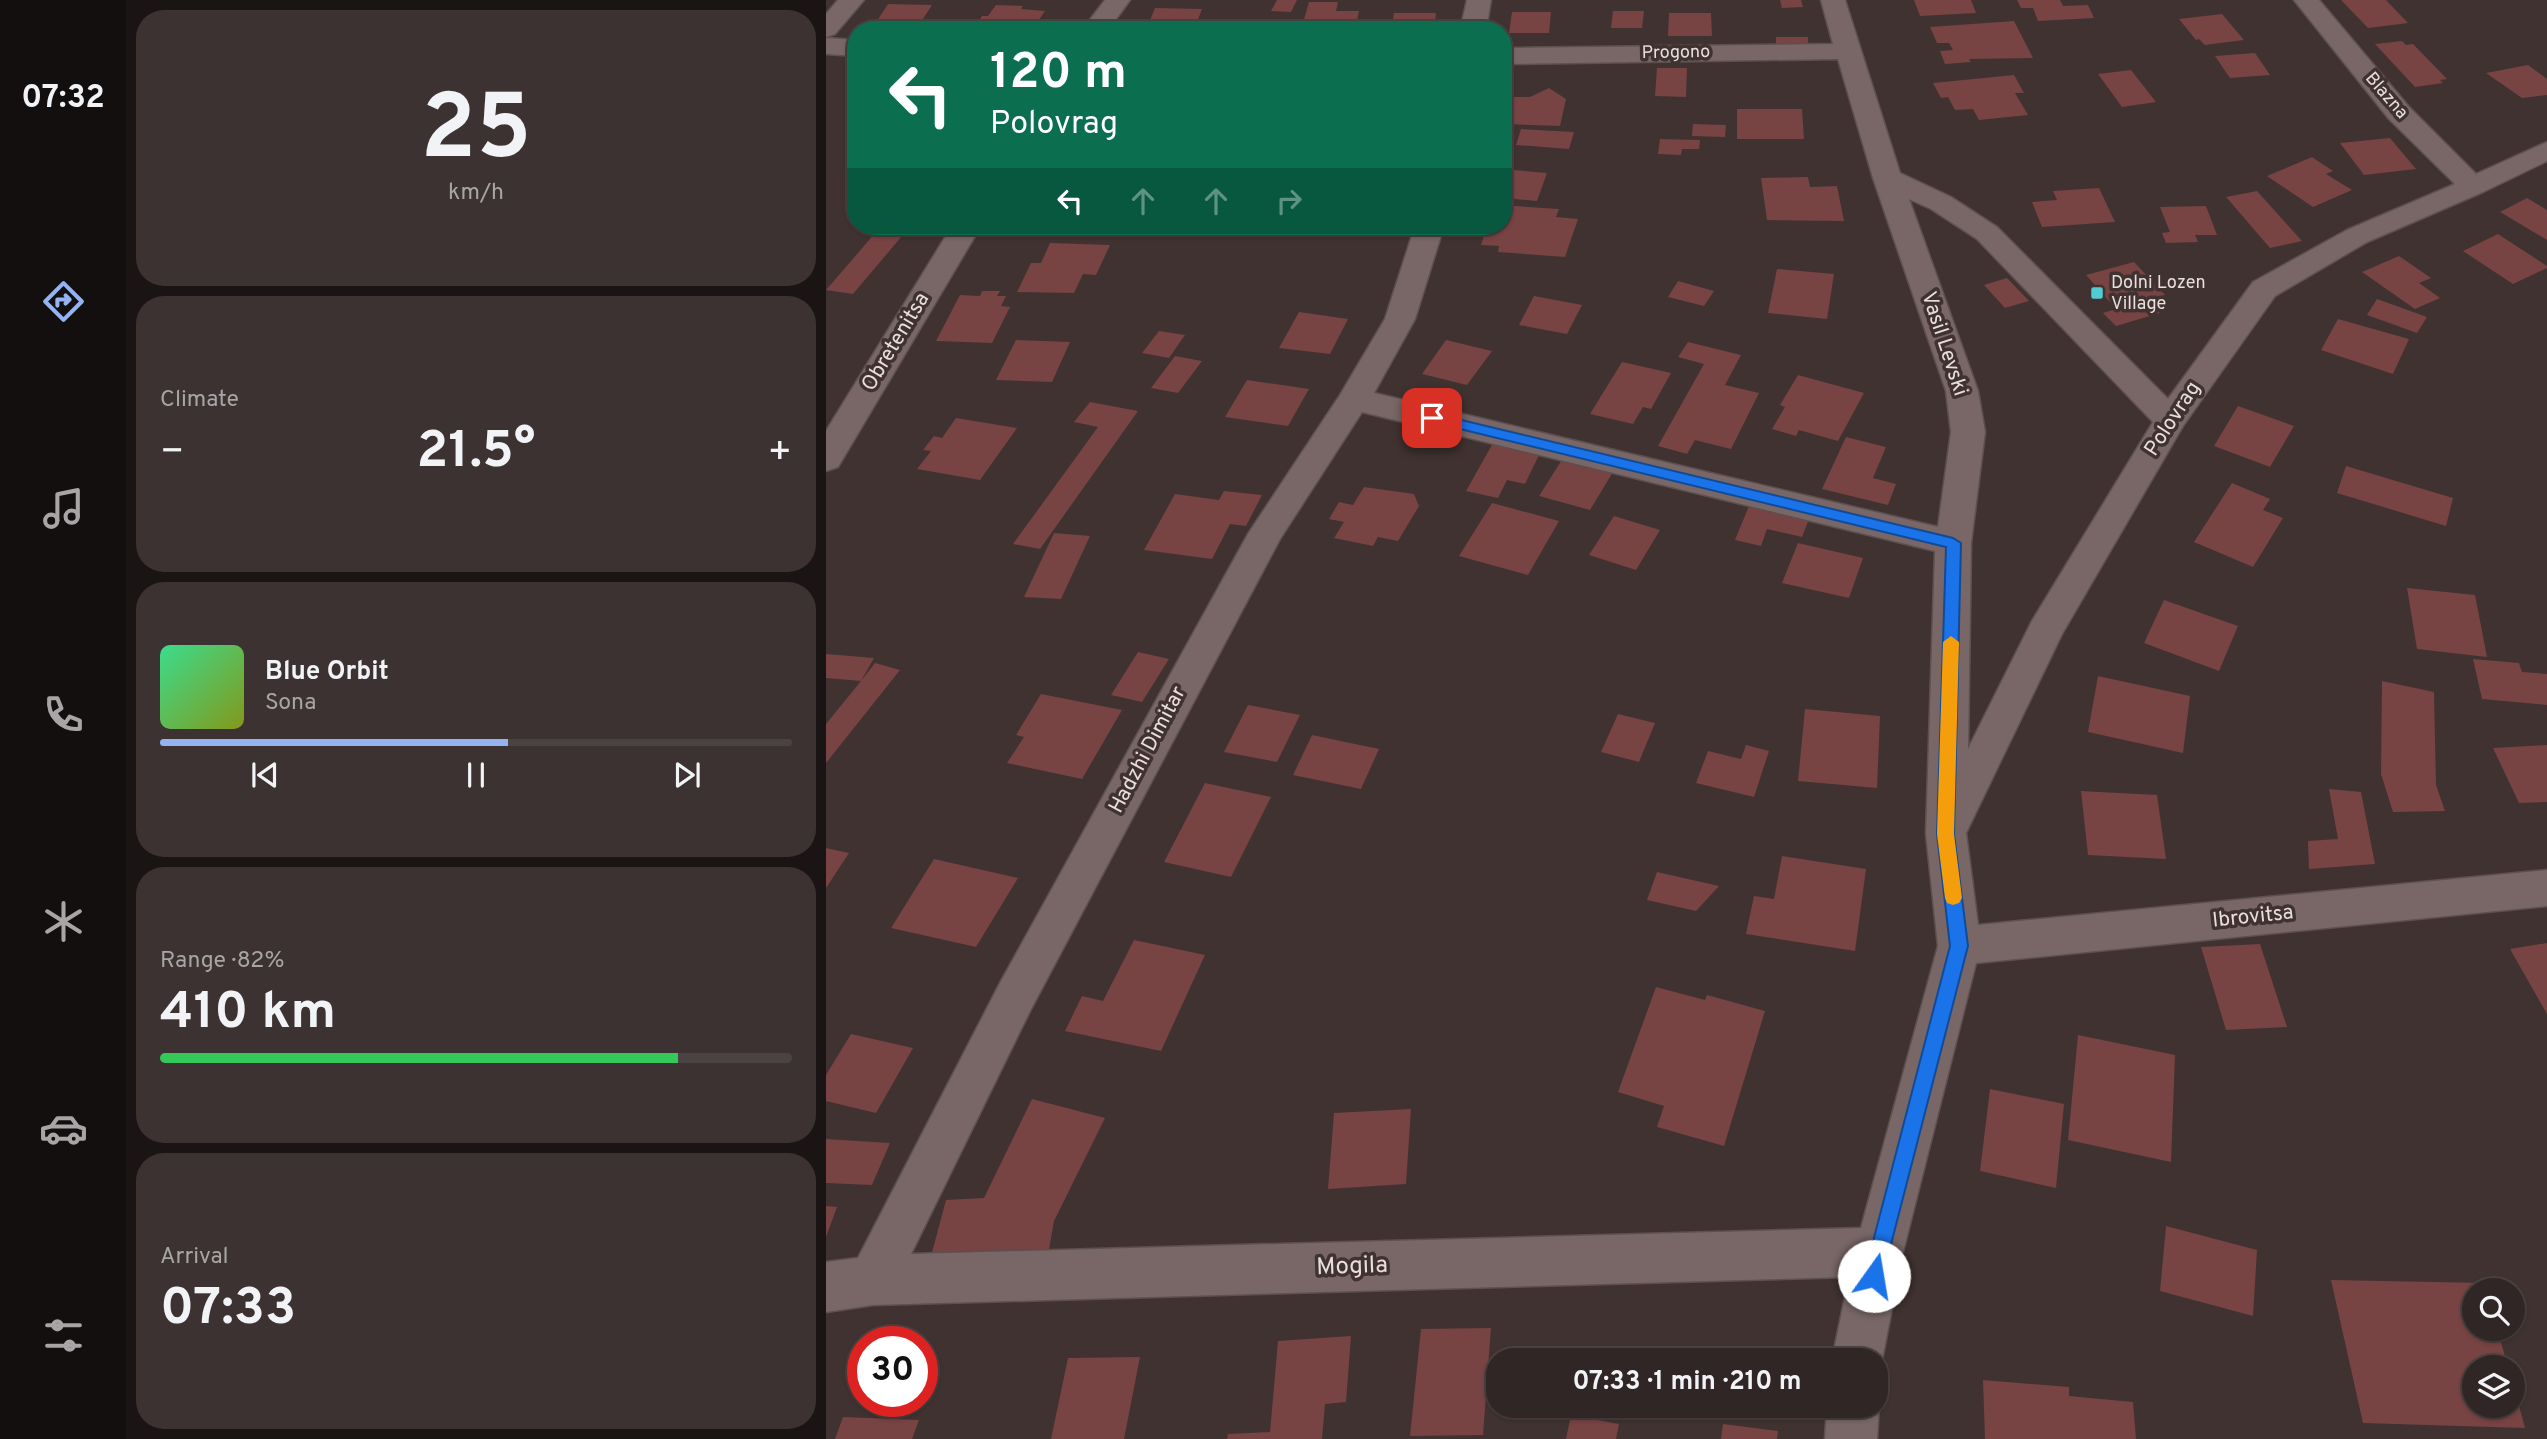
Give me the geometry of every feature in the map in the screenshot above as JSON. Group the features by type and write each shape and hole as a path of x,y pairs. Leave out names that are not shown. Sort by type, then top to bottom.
{"street":[{"path":"826,29 852,0"},
{"path":"1103,21 1118,0"},
{"path":"1475,21 1479,0"},
{"name":"Vasil Levski","path":"1833,0 1888,178 1962,391 1968,432 1953,543 1946,834 1959,946 1879,1252 1859,1348"},
{"name":"Blazna","path":"2306,0 2399,113 2473,186"},
{"path":"826,46 847,47"},
{"name":"Progono","path":"1512,56 1850,51"},
{"name":"Polovrag","path":"1946,834 2045,631 2170,420 2263,289 2357,236 2473,186 2547,150"},
{"path":"1888,178 1941,203 1987,233 2170,420"},
{"name":"Obretenitsa","path":"826,459 961,235"},
{"name":"Hadzhi Dimitar","path":"873,1280 1015,997 1265,534 1354,399 1400,319 1426,235"},
{"path":"1354,399 1953,543"},
{"name":"Ibrovitsa","path":"1959,946 2547,888"},
{"name":"Mogila","path":"826,1287 873,1280 1879,1252"},
{"path":"1851,1439 1852,1418"}],"building":[{"path":"1277,0 1297,0 1291,12 1271,11"},
{"path":"1780,0 1801,0 1803,7 1782,8"},
{"path":"1914,0 1971,0 1976,13 1920,16"},
{"path":"2017,0 2060,0 2063,6 2088,5 2094,18 2038,21 2033,8 2021,8"},
{"path":"2341,0 2386,0 2408,23 2368,28"},
{"path":"1309,2 1338,2 1336,11 1359,11 1357,21 1304,21"},
{"path":"888,4 932,5 922,21 877,21"},
{"path":"996,5 1023,6 1021,9 1045,11 1038,21 978,21 982,16 988,16"},
{"path":"1155,8 1202,9 1197,21 1150,21"},
{"path":"1613,11 1644,11 1642,28 1611,28"},
{"path":"1512,12 1551,12 1549,33 1512,33"},
{"path":"1394,13 1436,13 1435,21 1393,21"},
{"path":"1669,13 1711,13 1712,36 1668,36"},
{"path":"2222,14 2244,40 2205,45 2199,39 2196,40 2179,19"},
{"path":"2014,21 2033,58 1969,59 1971,62 1945,64 1940,51 1953,50 1949,43 1937,43 1930,27"},
{"path":"1776,37 1808,37 1808,46 1776,46"},
{"path":"2402,41 2406,45 2413,44 2447,79 2440,80 2443,83 2415,87 2375,44"},
{"path":"2255,53 2270,75 2230,78 2215,56"},
{"path":"2528,65 2547,79 2547,95 2522,98 2486,73"},
{"path":"1657,68 1687,68 1686,97 1655,96"},
{"path":"2131,70 2156,102 2122,107 2098,74"},
{"path":"2014,75 2024,93 2015,93 2028,115 1979,120 1973,109 1955,110 1948,97 1941,98 1933,83"},
{"path":"1549,88 1566,99 1560,126 1512,124 1512,97 1530,97"},
{"path":"1737,109 1802,109 1804,139 1737,139"},
{"path":"1693,124 1726,125 1725,137 1692,136"},
{"path":"1521,129 1574,132 1569,149 1516,145"},
{"path":"2390,138 2416,169 2364,175 2340,143"},
{"path":"1660,139 1700,140 1699,149 1682,149 1681,155 1658,154"},
{"path":"2312,157 2333,171 2326,174 2352,190 2313,207 2267,176"},
{"path":"1512,170 1547,173 1537,201 1512,199"},
{"path":"1808,177 1810,187 1837,186 1844,221 1767,220 1761,178"},
{"path":"2099,188 2115,222 2042,227 2032,202 2057,200 2053,191"},
{"path":"2257,191 2302,241 2270,248 2226,197"},
{"path":"2527,198 2547,210 2547,240 2500,212"},
{"path":"1514,206 1559,209 1556,217 1578,219 1565,257 1498,252 1499,246 1481,245 1484,235 1512,235"},
{"path":"2206,206 2217,235 2195,235 2198,242 2166,243 2162,233 2170,232 2160,207"},
{"path":"2498,234 2547,268 2513,284 2463,251"},
{"path":"873,235 902,236 853,294 826,290"},
{"path":"1050,243 1110,245 1096,275 1083,274 1074,293 1017,292 1031,263 1041,263"},
{"path":"2399,256 2431,278 2419,283 2440,298 2415,309 2362,272"},
{"path":"2134,262 2165,295 2147,300 2160,313 2116,326 2103,313 2116,309 2086,275"},
{"path":"1777,269 1834,274 1827,319 1768,313"},
{"path":"2007,278 2029,301 2005,308 1984,285"},
{"path":"1678,281 1714,291 1704,306 1668,297"},
{"path":"982,291 1000,291 997,296 1006,296 1001,306 1010,307 992,343 936,341 960,295 980,296"},
{"path":"1534,296 1582,305 1567,334 1519,325"},
{"path":"2377,299 2427,317 2417,333 2367,315"},
{"path":"1299,312 1348,319 1330,354 1279,348"},
{"path":"2338,319 2409,339 2393,374 2321,350"},
{"path":"1159,331 1185,335 1169,358 1142,353"},
{"path":"1016,340 1070,342 1052,382 996,380"},
{"path":"1446,340 1492,351 1467,385 1422,374"},
{"path":"1688,342 1741,355 1725,385 1759,393 1731,449 1695,440 1687,454 1658,446 1704,364 1678,357"},
{"path":"1175,356 1202,361 1178,393 1151,388"},
{"path":"1622,362 1671,373 1651,409 1643,407 1633,424 1590,414"},
{"path":"1798,375 1864,393 1838,441 1799,430 1796,436 1772,429 1785,407 1780,405"},
{"path":"1247,380 1309,389 1288,426 1225,417"},
{"path":"1090,402 1138,411 1040,549 1013,544 1098,427 1074,422"},
{"path":"2238,406 2294,426 2270,467 2214,446"},
{"path":"956,418 1017,428 980,480 917,469 931,451 923,450 934,436 942,438"},
{"path":"1846,437 1886,447 1873,478 1896,484 1888,505 1822,489"},
{"path":"1493,443 1540,453 1525,484 1507,480 1498,498 1466,491"},
{"path":"1563,458 1613,472 1590,510 1539,496"},
{"path":"2346,466 2453,498 2446,526 2337,493"},
{"path":"2232,483 2270,499 2263,510 2283,518 2253,567 2194,542"},
{"path":"1364,487 1414,494 1419,506 1398,541 1378,537 1373,546 1334,538 1344,522 1329,519 1339,502 1353,505"},
{"path":"1224,491 1262,495 1246,526 1230,524 1212,559 1144,550 1175,494 1219,500"},
{"path":"1492,503 1559,521 1528,575 1459,556"},
{"path":"1749,506 1809,519 1802,537 1767,529 1761,546 1735,540"},
{"path":"1614,516 1660,530 1636,570 1589,555"},
{"path":"1054,533 1090,536 1061,599 1024,597"},
{"path":"1798,543 1863,558 1849,598 1782,583"},
{"path":"2407,588 2475,595 2487,657 2417,649"},
{"path":"2164,600 2238,626 2219,671 2144,643"},
{"path":"1138,652 1169,659 1142,702 1111,695"},
{"path":"826,654 874,658 861,681 826,678"},
{"path":"2473,659 2519,663 2522,672 2547,674 2547,705 2482,699"},
{"path":"875,663 900,670 826,763 826,724"},
{"path":"2098,676 2190,696 2183,753 2088,732"},
{"path":"2382,681 2434,692 2436,785 2445,811 2393,812 2381,774"},
{"path":"1041,694 1122,710 1082,779 1007,763 1024,737 1016,735"},
{"path":"1248,705 1300,715 1277,762 1224,752"},
{"path":"1805,709 1880,716 1877,788 1798,781"},
{"path":"1618,714 1655,723 1639,762 1601,752"},
{"path":"1312,735 1379,749 1361,789 1293,775"},
{"path":"1746,745 1769,751 1754,797 1696,783 1708,751 1741,759"},
{"path":"2547,745 2547,802 2519,803 2493,748"},
{"path":"1205,783 1271,797 1231,877 1164,862"},
{"path":"2329,789 2361,792 2375,864 2309,869 2308,841 2338,839"},
{"path":"2081,791 2157,795 2166,859 2088,855"},
{"path":"826,848 849,853 826,888"},
{"path":"1782,856 1866,869 1855,951 1746,934 1754,896 1774,899"},
{"path":"934,859 1018,878 976,947 891,928"},
{"path":"1657,872 1719,886 1696,911 1647,900"},
{"path":"1134,940 1205,955 1161,1051 1065,1031 1082,996 1103,1001"},
{"path":"2547,943 2547,1014 2510,949"},
{"path":"2260,944 2287,1027 2226,1030 2201,947"},
{"path":"1656,987 1705,1000 1707,995 1765,1011 1724,1146 1657,1127 1664,1106 1618,1092"},
{"path":"851,1034 913,1048 876,1113 826,1101 826,1075"},
{"path":"2078,1035 2175,1055 2171,1162 2068,1140"},
{"path":"1990,1089 2064,1104 2056,1188 1980,1171"},
{"path":"1032,1099 1105,1118 1054,1221 1048,1255 930,1260 946,1200 984,1198"},
{"path":"1411,1109 1406,1184 1328,1189 1334,1113"},
{"path":"826,1139 890,1143 872,1185 826,1183"},
{"path":"826,1206 837,1207 826,1237"},
{"path":"2166,1226 2257,1250 2253,1316 2160,1291"},
{"path":"2331,1280 2462,1283 2462,1341 2501,1341 2505,1355 2462,1355 2462,1418 2522,1418 2525,1428 2363,1423"},
{"path":"1491,1328 1490,1348 1486,1348 1483,1435 1410,1436 1421,1329"},
{"path":"1351,1336 1346,1402 1325,1404 1322,1439 1227,1439 1228,1434 1270,1432 1278,1341"},
{"path":"1140,1357 1124,1439 1051,1439 1068,1358"},
{"path":"1983,1380 2069,1387 2069,1396 2133,1402 2136,1439 1985,1439"},
{"path":"843,1417 919,1420 912,1439 835,1439"},
{"path":"1570,1418 1619,1424 1616,1439 1566,1439"},
{"path":"1723,1424 1778,1431 1777,1439 1721,1439"}],"slow traffic":[{"path":"1951,642 1946,834 1953,898"}],"place":[{"name":"Dolni Lozen Village","path":"2097,293"}],"route":[{"path":"1432,418 1953,543 1946,834 1959,946 1874,1276"}]}
